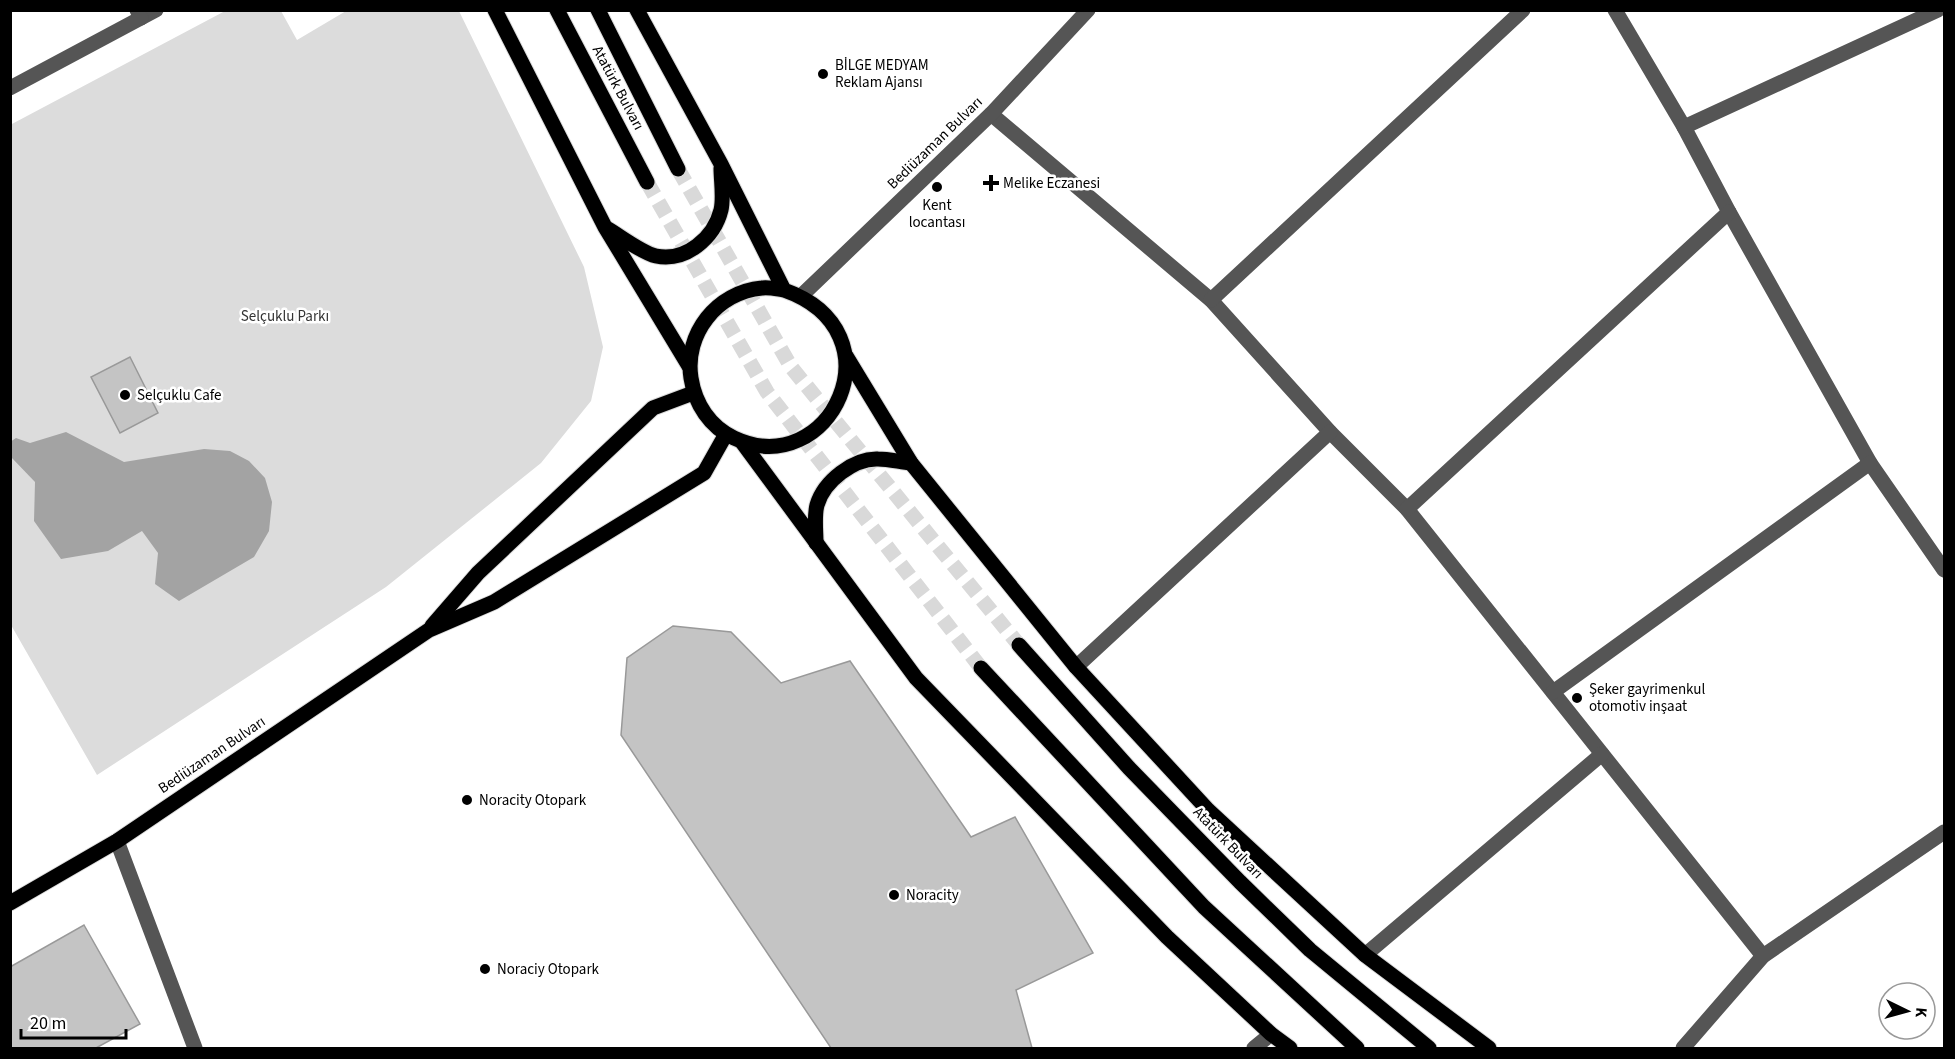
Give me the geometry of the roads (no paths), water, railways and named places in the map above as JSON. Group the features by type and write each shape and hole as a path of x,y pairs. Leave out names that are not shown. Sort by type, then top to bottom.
{"main road":[{"path":"495,10 605,227 689,366"},
{"name":"Atatürk Bulvarı","path":"557,10 647,182"},
{"name":"Atatürk Bulvarı","path":"598,10 678,169"},
{"path":"638,10 721,164 784,290"},
{"path":"605,227 654,256 674,258 693,250 717,223 722,207 721,164"},
{"path":"846,356 846,376 841,396 832,413 818,428 801,439 781,445 761,446 742,442 726,434 706,416 693,393 689,366 693,343 703,322 719,305 739,293 762,288 784,290 801,296 823,310 838,331 846,356 911,463 1076,667 1208,810 1365,955 1489,1048"},
{"path":"429,630 478,573 653,408 693,393"},
{"path":"429,630 494,602 704,472 726,434"},
{"path":"742,442 916,678 1167,937 1271,1034 1290,1048"},
{"path":"816,543 817,505 826,488 840,473 856,464 877,458 911,463"},
{"name":"Bediüzaman Bulvarı","path":"10,903 117,842 429,630"},
{"name":"Atatürk Bulvarı","path":"1019,645 1129,768 1240,882 1310,950 1429,1048"},
{"path":"981,668 1204,907 1357,1048"}],"street":[{"path":"10,88 139,14 156,10"},
{"name":"Bediüzaman Bulvarı","path":"801,296 991,114 1088,10"},
{"path":"1211,300 1523,10"},
{"path":"1615,10 1684,127 1870,463 1944,570"},
{"path":"1684,127 1938,10"},
{"path":"991,114 1211,300 1330,432 1407,509 1762,956"},
{"path":"1407,509 1729,212"},
{"path":"1076,667 1330,432"},
{"path":"1553,692 1870,463"},
{"path":"1365,955 1602,754"},
{"path":"1683,1048 1762,956 1944,832"},
{"path":"117,842 195,1048"},
{"path":"1254,1048 1271,1034"}],"tunnel":[{"path":"678,169 791,367 1019,645"},
{"path":"647,182 767,392 981,668"}],"place":[{"name":"BİLGE MEDYAM Reklam Ajansı","path":"823,74"},
{"name":"Melike Eczanesi","path":"991,183"},
{"name":"Kent locantası","path":"937,187"},
{"name":"Selçuklu Cafe","path":"125,395"},
{"name":"Şeker gayrimenkul otomotiv inşaat","path":"1577,698"},
{"name":"Noracity Otopark","path":"467,800"},
{"name":"Noracity","path":"894,895"},
{"name":"Noraciy Otopark","path":"485,969"}],"park label":[{"name":"Selçuklu Parkı","path":"285,316"}]}
